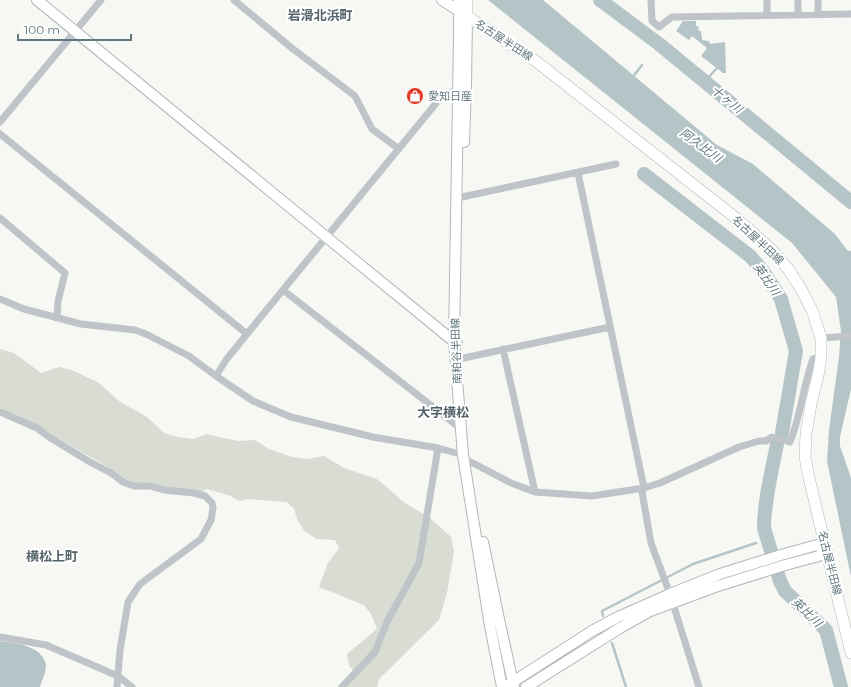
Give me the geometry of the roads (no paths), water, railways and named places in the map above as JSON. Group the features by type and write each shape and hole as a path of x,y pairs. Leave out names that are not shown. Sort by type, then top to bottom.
{"main road":[{"name":"名古屋半田線","path":"467,0 461,9 537,62 730,214 771,249 789,270 801,289 812,310 820,338 821,357 806,434 806,457 809,478 851,653"}],"street":[{"path":"37,0 456,343"},
{"path":"0,122 101,0"},
{"path":"234,0 293,49 355,96 372,129 399,149"},
{"path":"442,0 461,9"},
{"path":"651,0 652,21 659,26 672,17 851,14"},
{"path":"768,0 768,16"},
{"path":"798,0 798,15"},
{"path":"818,0 818,15"},
{"name":"南粕谷半田線","path":"461,9 462,197 456,343 459,359 465,457"},
{"path":"216,376 226,360 442,96 462,87"},
{"name":"南粕谷半田線","path":"462,87 456,343 460,428 500,624 509,686"},
{"path":"0,134 247,334"},
{"path":"462,197 616,164"},
{"path":"578,173 644,488 642,492 651,544 699,687"},
{"path":"0,218 65,273 58,301 57,318"},
{"path":"283,290 460,428"},
{"path":"0,299 24,309 57,318 93,326 135,330 175,347 253,401 291,417 373,437 438,448 465,457 511,483 535,492 592,496 644,488 660,483 739,447 759,441 766,441 772,437 790,442 805,391 808,372 813,359 821,357"},
{"path":"459,359 610,327"},
{"path":"820,338 851,336"},
{"path":"503,349 535,492"},
{"path":"0,412 37,428 90,462 111,472 123,482 134,486 150,486 164,490 200,494 205,496 212,503 211,520 202,539 140,584 128,602 120,650 117,687"},
{"path":"342,687 375,652 386,622 419,563 438,448"},
{"path":"526,687 620,628 650,612 669,594 715,587 765,571 783,560 817,545 826,549"},
{"path":"509,686 592,631 618,616 720,574 762,561 783,560"},
{"path":"0,637 46,645 118,676 132,687"}],"water":[{"name":"阿久比川","path":"488,0 543,0 717,145 753,164 835,234 847,250 851,251 851,389 840,437 840,446 851,478 851,577 827,461 829,430 841,331 836,297 792,243"},
{"path":"683,21 696,21 696,26 698,26 699,31 701,31 702,40 709,41 710,44 725,42 726,73 723,73 701,56 707,48 692,36 689,40 676,31"},
{"path":"0,641 28,647 40,654 44,659 46,666 45,674 40,687 0,687"}],"waterway":[{"name":"十ヶ川","path":"600,0 659,44 851,202"},
{"path":"632,78 642,65"},
{"path":"705,81 718,67"},
{"name":"英比川","path":"644,174 750,256 763,271 781,299 796,351 782,433"},
{"name":"英比川","path":"777,444 767,496 764,528 780,581 785,591 826,630 841,687"},
{"path":"603,616 602,611 693,564 756,543"},
{"path":"612,643 626,687"}],"place":[{"name":"愛知日産","path":"415,96"}],"district":[{"name":"岩滑北浜町","path":"320,15"},
{"name":"大字横松","path":"443,412"},
{"name":"横松上町","path":"52,556"}]}
